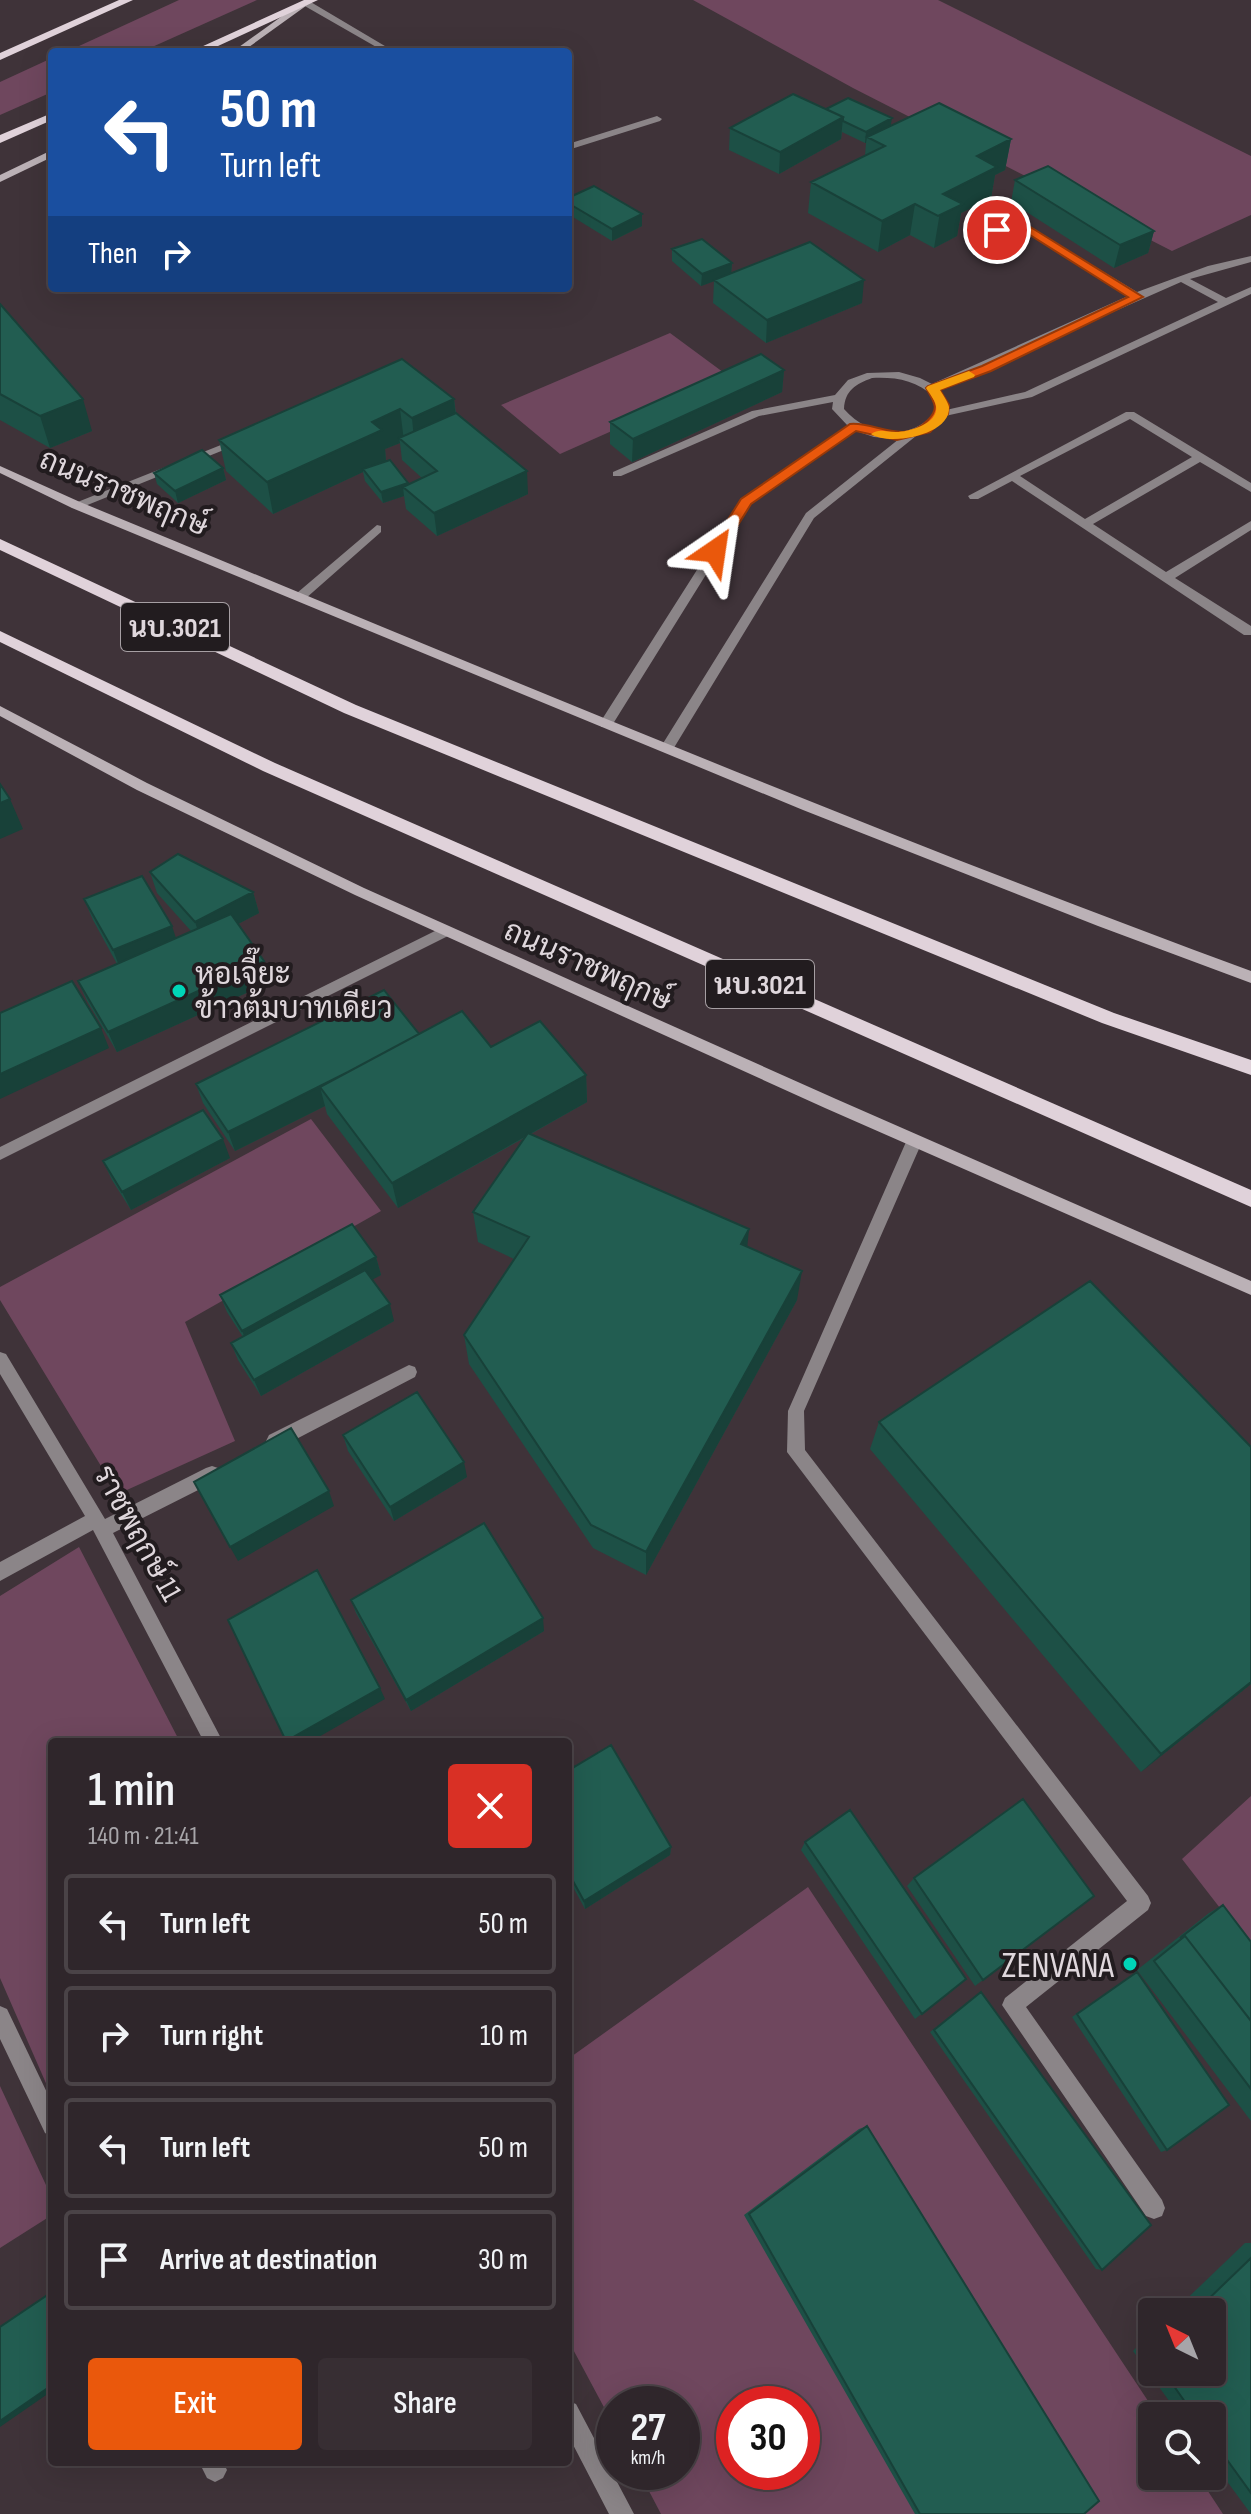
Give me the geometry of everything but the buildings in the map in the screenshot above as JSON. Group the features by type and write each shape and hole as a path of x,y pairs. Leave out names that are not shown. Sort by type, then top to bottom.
{"main road":[{"path":"0,56 128,0"},
{"path":"205,48 310,2"},
{"path":"242,48 310,2"},
{"path":"0,139 48,118"},
{"path":"0,179 48,155"},
{"name":"ถนนราชพฤกษ์","path":"0,469 76,505 606,724 1135,936 1251,977"},
{"path":"0,476 76,505"},
{"name":"นบ.3021","path":"0,544 350,709 1108,1018 1251,1068"},
{"name":"ถนนราชพฤกษ์","path":"0,636 269,767 1251,1199"},
{"name":"ถนนราชพฤกษ์","path":"0,710 115,775 445,931 914,1142 1251,1288"}],"street":[{"path":"310,2 385,48"},
{"path":"572,146 657,119"},
{"path":"969,232 1024,227 1137,297"},
{"path":"932,388 986,368 1137,297 1223,264 1251,259"},
{"path":"1184,280 1227,302"},
{"path":"941,414 1028,395 1251,290"},
{"path":"884,374 911,378 932,388 943,405 941,414 926,430 882,435 855,426 838,409 838,398 848,384 884,374"},
{"path":"617,474 756,413 838,398"},
{"path":"974,496 1130,414 1251,488"},
{"path":"606,724 746,502 855,426"},
{"path":"667,748 810,516 912,434"},
{"path":"76,505 257,435"},
{"path":"1084,524 1200,457"},
{"path":"1012,476 1248,632 1251,630"},
{"path":"1166,578 1251,525"},
{"path":"301,596 377,529"},
{"path":"0,1154 445,931"},
{"path":"914,1142 796,1411 796,1452 1141,1903 1012,2005 1154,2208"},
{"name":"ราชพฤกษ์ 11","path":"0,1359 99,1524 212,1738"},
{"path":"255,1451 409,1372"},
{"path":"0,1572 228,1465"},
{"path":"0,2016 48,2118"},
{"path":"572,2420 622,2514"}],"shaded area":[{"path":"179,0 257,0 150,48 75,48"},
{"path":"693,0 938,0 1251,156 1251,215 1172,251 853,88"},
{"path":"48,60 48,94 0,115 0,82"},
{"path":"670,333 731,378 560,454 501,405"},
{"path":"311,1119 381,1211 185,1322 235,1441 118,1494 0,1300 0,1287"},
{"path":"79,1547 178,1738 48,1738 48,2088 0,1978 0,1596"},
{"path":"1251,1796 1251,1948 1182,1859"},
{"path":"808,1887 1149,2402 1138,2402 1138,2490 1207,2490 1223,2514 661,2514 648,2490 700,2490 700,2386 596,2386 596,2392 572,2347 572,2056"},
{"path":"0,2086 48,2189 48,2218 0,2248"}],"slow traffic":[{"path":"877,434 897,436 926,430 936,422 943,405 932,388 969,375"}],"place":[{"name":"หอเจี๊ยะ ข้าวต้มบาทเดียว","path":"179,991"},
{"name":"ZENVANA","path":"1130,1964"}],"route":[{"path":"715,551 746,502 855,426 867,432 897,436 926,430 936,422 943,405 932,388 986,368 1137,297 1024,227 997,230"}]}
